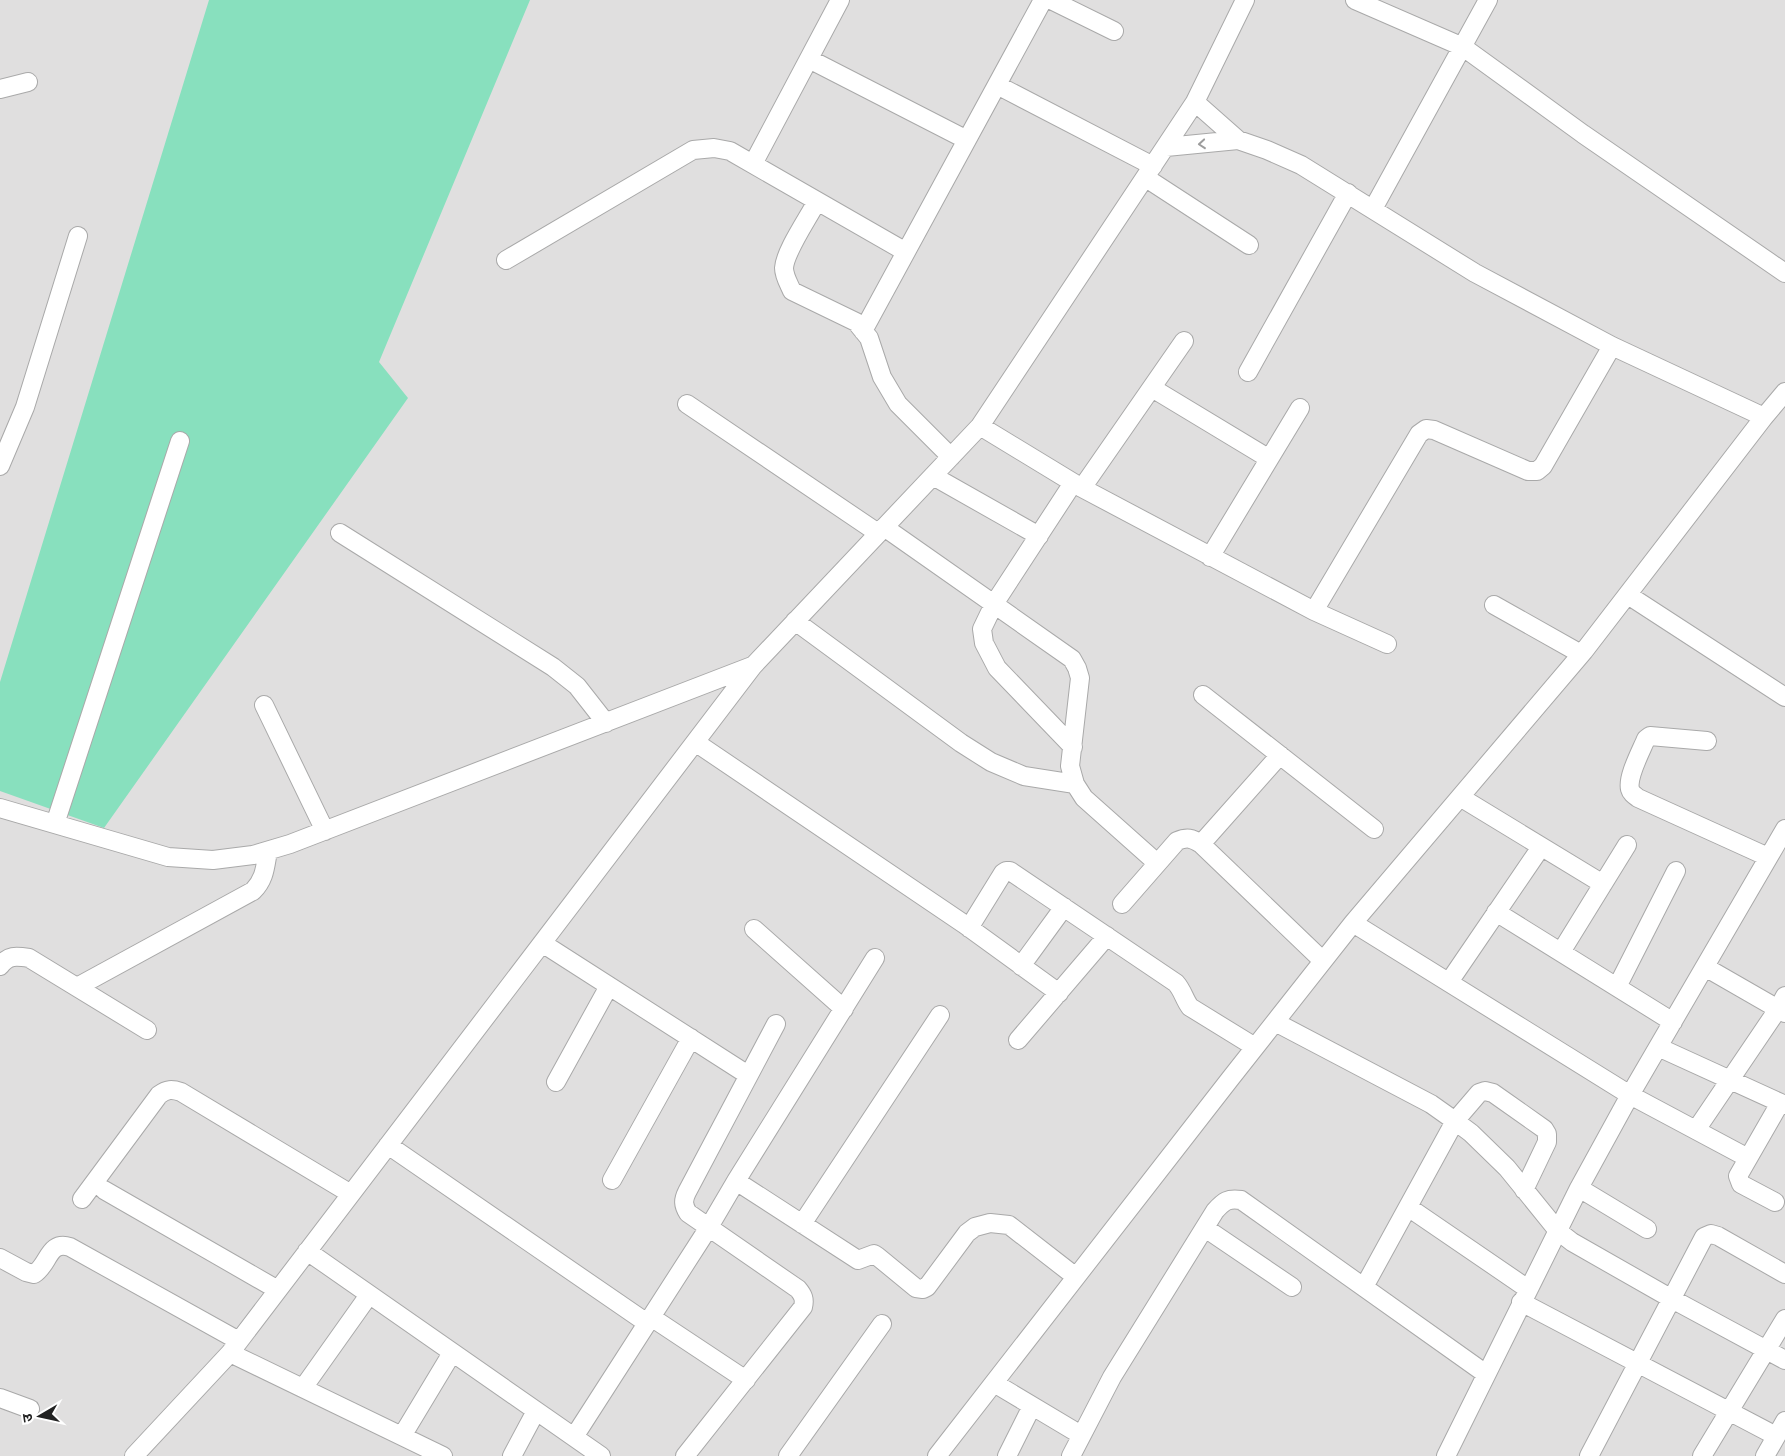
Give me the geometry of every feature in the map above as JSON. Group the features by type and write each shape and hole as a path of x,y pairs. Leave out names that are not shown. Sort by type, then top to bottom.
{"street":[{"path":"753,164 840,0"},
{"path":"863,331 1043,0"},
{"path":"1051,0 1114,31"},
{"path":"134,1456 234,1347 753,666 980,426 1195,102 1245,0"},
{"path":"1355,0 1463,47 1583,134 1785,273"},
{"path":"1373,209 1488,0"},
{"path":"809,58 967,140"},
{"path":"0,89 28,82"},
{"path":"997,85 1150,172 1249,245"},
{"path":"1195,102 1238,140 1267,150 1300,165 1474,273 1612,346 1764,417"},
{"path":"1166,147 1238,140"},
{"path":"506,260 693,150 714,148 730,151 906,252"},
{"path":"1248,372 1348,194"},
{"path":"817,201 790,250 784,268 792,290 856,322 869,338 882,377 898,404 951,457"},
{"path":"0,466 25,407 78,236"},
{"path":"1073,747 997,668 984,643 982,629 994,604 1039,536 1152,388 1184,341"},
{"path":"1314,611 1419,434 1426,429 1434,430 1528,471 1537,471 1544,466 1612,346"},
{"path":"1152,388 1268,458"},
{"path":"937,1456 1353,923 1582,654 1785,392"},
{"path":"687,404 994,604 1072,658 1080,678 1070,766 1075,784 1084,798 1156,863"},
{"path":"1210,557 1268,458 1300,408"},
{"path":"980,426 1078,486 1210,557 1314,611 1387,644"},
{"path":"55,824 180,441"},
{"path":"933,476 1039,536"},
{"path":"340,533 553,667 577,686 606,723"},
{"path":"1628,595 1785,697"},
{"path":"1494,604 1582,654"},
{"path":"795,621 961,743 991,762 1024,776 1075,784"},
{"path":"0,808 168,857 212,860 253,855 325,831 753,666"},
{"path":"1202,695 1374,829"},
{"path":"264,705 325,831"},
{"path":"1707,741 1650,736 1646,739 1630,778 1629,787 1632,793 1638,798 1768,858"},
{"path":"695,742 969,928 1058,993"},
{"path":"1201,844 1280,755"},
{"path":"1460,797 1603,884"},
{"path":"1446,1456 1579,1188 1630,1095 1785,829"},
{"path":"1122,904 1156,863 1178,841 1185,838 1193,839 1201,844 1323,961"},
{"path":"1561,952 1628,845"},
{"path":"1448,982 1541,847"},
{"path":"77,987 253,891 260,884 264,876 268,851"},
{"path":"969,928 1003,873 1010,871 1176,983 1182,990 1185,1000 1190,1007 1255,1047"},
{"path":"1617,986 1676,871"},
{"path":"1021,966 1064,907"},
{"path":"1496,912 1673,1022"},
{"path":"1353,923 1630,1095 1748,1158"},
{"path":"754,929 844,1009"},
{"path":"1018,1040 1107,936"},
{"path":"542,943 748,1075"},
{"path":"0,966 8,958 18,956 29,958 147,1030"},
{"path":"574,1437 709,1227 875,958"},
{"path":"1696,1130 1783,1006 1705,967"},
{"path":"556,1082 609,986"},
{"path":"802,1224 940,1015"},
{"path":"1275,1022 1431,1104 1455,1121 1471,1133 1506,1168 1558,1231 1572,1242 1785,1360"},
{"path":"685,1456 803,1307 805,1301 798,1289 688,1213 683,1199 776,1024"},
{"path":"612,1180 691,1038"},
{"path":"1658,1047 1782,1104 1738,1176 1741,1184 1775,1202"},
{"path":"82,1199 160,1095 166,1090 173,1089 351,1194"},
{"path":"1364,1287 1455,1121 1479,1093 1485,1091 1493,1093 1544,1129 1547,1134 1546,1142 1524,1190"},
{"path":"388,1145 649,1320 746,1380"},
{"path":"736,1181 858,1260 874,1254 919,1289 927,1287 967,1233 975,1227 990,1223 1009,1225 1076,1277"},
{"path":"1579,1188 1647,1229"},
{"path":"104,1190 278,1290"},
{"path":"1071,1456 1112,1377 1205,1228 1223,1202 1230,1198 1241,1200 1486,1374"},
{"path":"1408,1206 1525,1296 1639,1363 1729,1411 1781,1429 1765,1456"},
{"path":"1205,1228 1292,1287"},
{"path":"1590,1456 1704,1237 1711,1234 1718,1236 1785,1274"},
{"path":"0,1258 26,1272 34,1274 40,1271 55,1247 62,1244 70,1247 303,1388 443,1456"},
{"path":"307,1252 601,1456"},
{"path":"303,1388 369,1294"},
{"path":"1702,1456 1785,1319"},
{"path":"788,1456 882,1324"},
{"path":"402,1436 452,1352"},
{"path":"994,1383 1081,1435"},
{"path":"0,1398 30,1409"},
{"path":"1007,1456 1032,1406"},
{"path":"512,1456 536,1410"}],"shaded area":[{"path":"0,0 1785,0 1785,1456 0,1456"}],"green space":[{"path":"209,0 530,0 379,362 408,398 104,828 0,791 0,682"}]}
